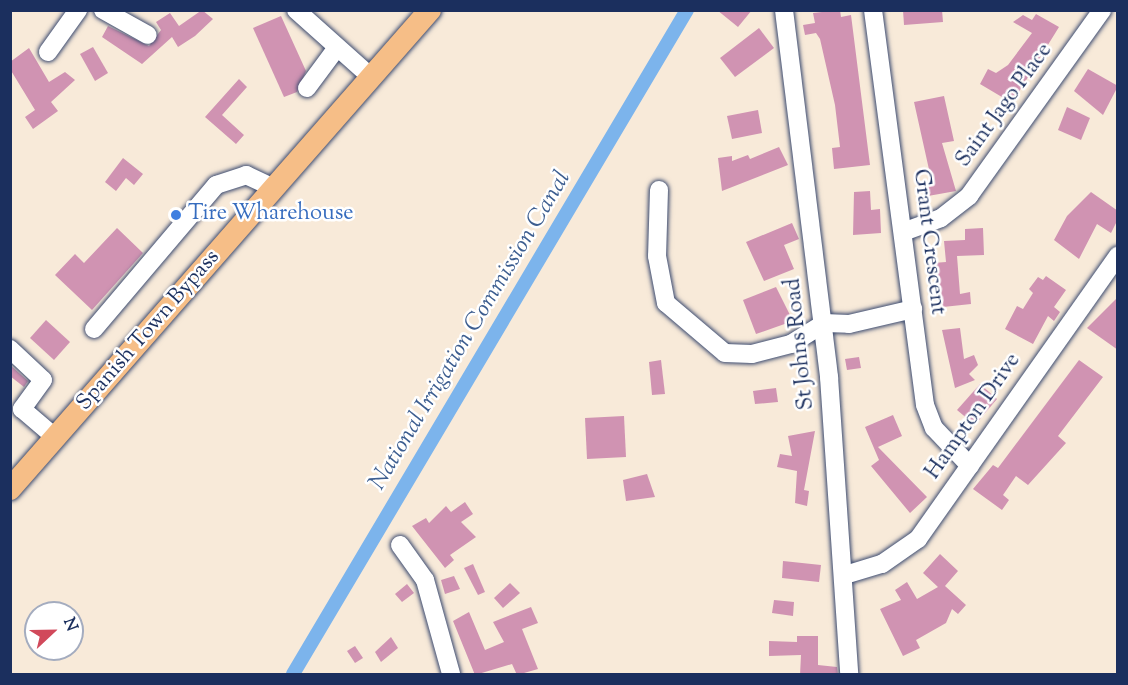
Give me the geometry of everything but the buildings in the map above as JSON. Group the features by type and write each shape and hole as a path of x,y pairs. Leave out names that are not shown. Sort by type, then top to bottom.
{"main road":[{"name":"Spanish Town Bypass","path":"10,489 430,10"}],"street":[{"path":"48,52 78,10"},
{"path":"103,10 148,35"},
{"path":"296,10 336,49 371,77"},
{"name":"St Johns Road","path":"784,10 824,323 844,575 849,675"},
{"name":"Grant Crescent","path":"873,10 925,405 934,428 970,466"},
{"name":"Saint Jago Place","path":"903,232 941,218 969,196 1102,10"},
{"path":"307,88 336,49"},
{"path":"94,329 216,185 246,175 274,188"},
{"path":"659,190 657,256 666,303 725,353 752,354 791,344 824,323 849,324 913,309"},
{"name":"Hampton Drive","path":"844,575 882,564 918,539 1118,255"},
{"path":"10,349 42,377 16,412 56,438"},
{"path":"400,545 425,580 451,675"}],"waterway":[{"name":"National Irrigation Commission Canal","path":"293,674 687,10"}],"place":[{"name":"Tire Wharehouse","path":"176,215"}]}
